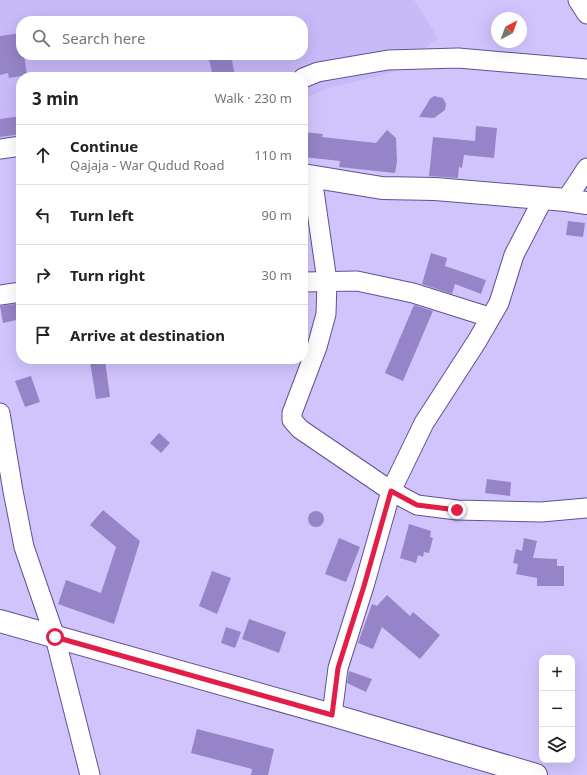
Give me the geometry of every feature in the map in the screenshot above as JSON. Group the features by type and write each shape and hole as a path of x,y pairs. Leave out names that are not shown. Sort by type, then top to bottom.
{"street":[{"path":"578,0 587,14"},
{"path":"308,76 318,72 388,60 458,58 587,69"},
{"path":"0,149 16,147"},
{"path":"587,168 577,201 435,189 382,188 308,176 327,281 326,314 317,347 292,413 292,420 300,429 391,491 417,505 457,510 541,512 587,508"},
{"path":"332,715 338,668 364,586 391,491 424,423 477,341 499,303 514,255 543,199"},
{"path":"308,282 357,281 413,293 490,317"},
{"path":"0,295 16,293"},
{"path":"0,413 24,548 55,637 90,775"},
{"path":"0,621 332,715 536,775"}],"shaded area":[{"path":"0,0 414,0 438,38 394,72 333,87 308,96 308,72 16,72 16,145 0,147"}],"building":[{"path":"16,34 16,60 25,60 27,72 16,72 16,77 9,78 8,73 0,75 0,36"},
{"path":"209,60 232,60 234,72 212,72"},
{"path":"434,96 443,98 446,104 445,110 434,118 419,117 430,99"},
{"path":"16,117 16,135 0,137 0,119"},
{"path":"476,126 497,128 494,158 464,155 462,168 459,167 458,178 429,176 433,137 475,141"},
{"path":"387,130 396,138 397,162 395,173 339,167 340,161 308,158 308,132 323,134 322,137 376,143"},
{"path":"568,221 585,223 583,237 566,235"},
{"path":"431,253 447,258 445,266 486,280 481,294 455,284 452,294 422,284"},
{"path":"16,304 16,320 3,323 0,306"},
{"path":"414,305 433,311 403,381 385,373"},
{"path":"90,364 106,364 110,397 96,399"},
{"path":"31,376 40,402 25,407 15,381"},
{"path":"159,433 170,443 161,453 150,443"},
{"path":"487,479 511,482 510,496 485,493"},
{"path":"103,510 140,541 114,624 58,604 66,580 101,593 116,547 90,525"},
{"path":"316,511 322,513 324,519 322,525 316,527 310,525 308,519 310,513"},
{"path":"409,524 431,531 430,537 433,538 429,553 424,552 423,557 418,555 416,563 400,558"},
{"path":"339,538 360,547 346,582 325,574"},
{"path":"524,538 537,541 533,558 557,559 557,566 564,566 564,586 537,586 537,578 516,574 518,564 513,563 516,549 522,551"},
{"path":"212,571 231,578 217,614 199,606"},
{"path":"387,595 410,616 413,612 440,635 420,659 382,627 373,649 358,643 372,604 377,606"},
{"path":"249,619 286,632 279,653 242,639"},
{"path":"226,627 241,632 235,648 221,643"},
{"path":"349,671 372,679 366,692 347,683"},
{"path":"197,729 274,749 268,775 251,775 252,769 191,753"}],"route":[{"path":"55,637 332,715 338,668 364,586 391,491 417,505 457,510"}]}
